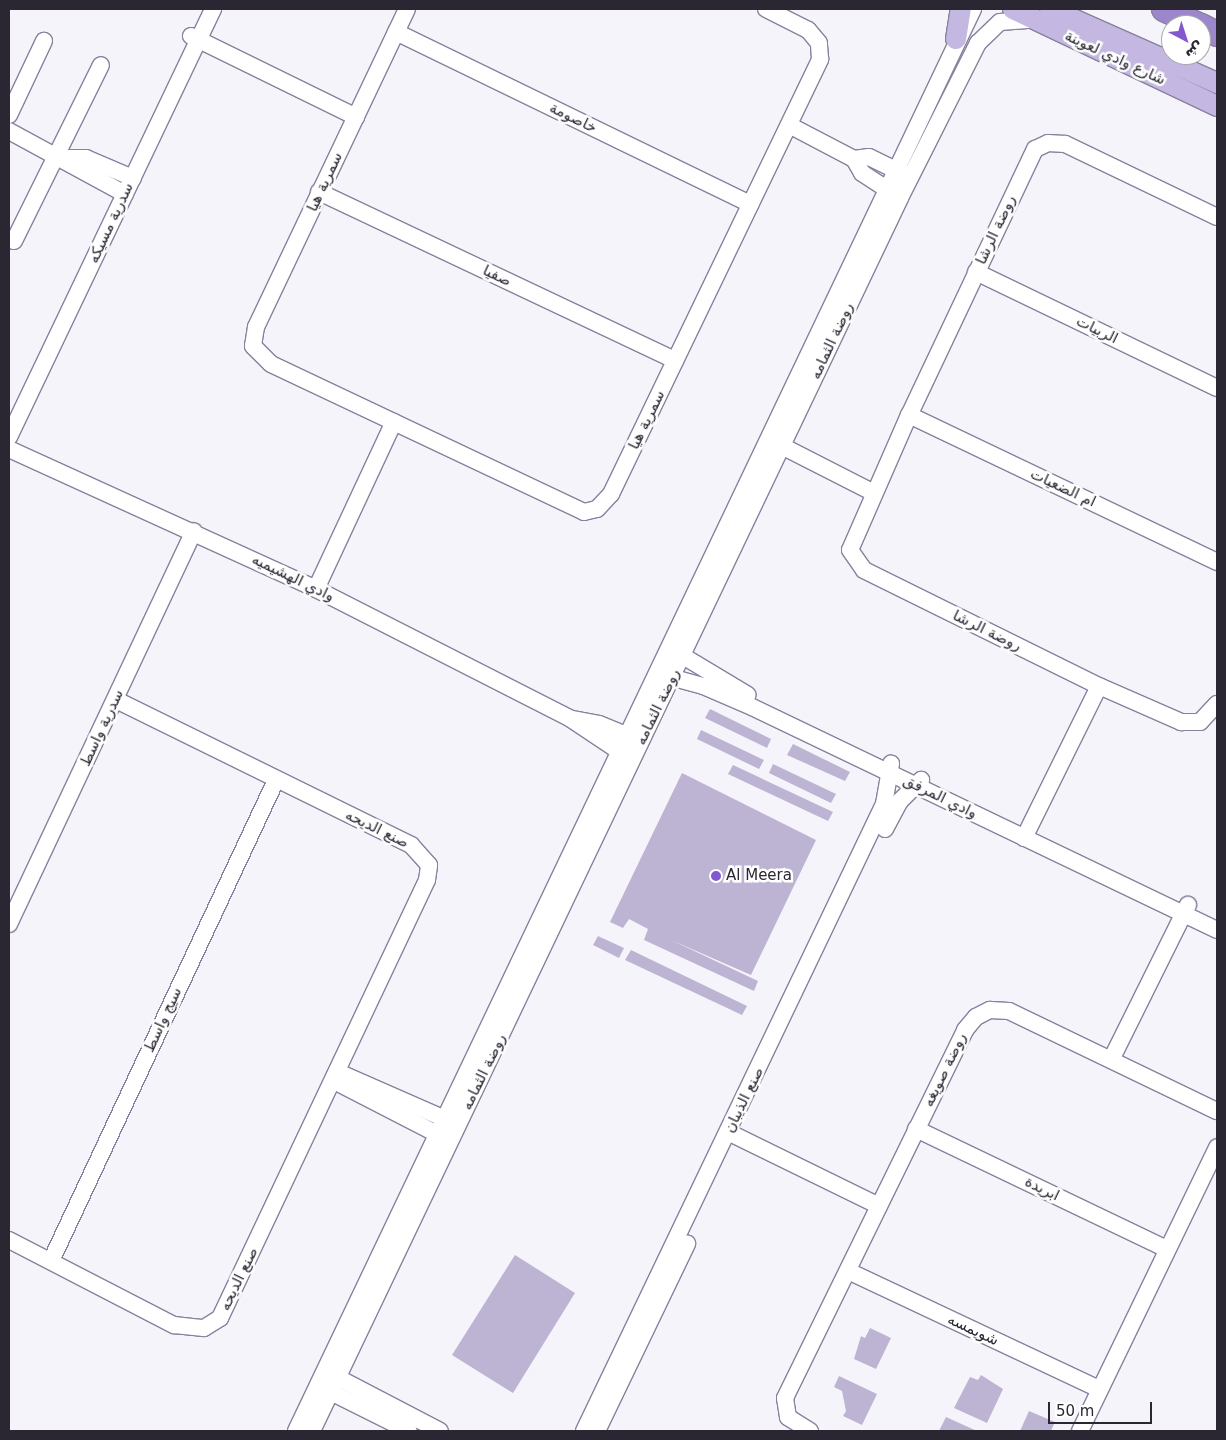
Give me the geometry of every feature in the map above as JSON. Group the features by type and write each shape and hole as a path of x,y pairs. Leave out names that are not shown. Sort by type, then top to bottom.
{"highway":[{"path":"1164,9 1177,15"}],"main road":[{"path":"956,39 961,9"},
{"name":"شارع وادي لعوينة","path":"1013,9 1042,14 1217,106"},
{"name":"شارع وادي لعوينة","path":"1076,9 1161,50"},
{"path":"1042,14 1217,83"},
{"name":"شارع وادي لعوينة","path":"1192,65 1217,77"}],"street":[{"name":"سدرية مسيكه","path":"195,38 204,9"},
{"name":"سدرية مسيكه","path":"9,418 195,38 213,9"},
{"name":"سمرية هيا","path":"407,9 256,327 253,346 271,364 574,509 591,511 611,494 788,125 821,51 808,30 766,9"},
{"name":"روضة الثمامه","path":"774,448 894,169 956,39 973,9"},
{"name":"روضة الثمامه","path":"296,1431 328,1381 774,448 910,177 987,31 1006,20 1042,14"},
{"name":"خاصومة","path":"396,32 750,204"},
{"path":"195,38 356,116"},
{"path":"9,115 44,41"},
{"path":"14,241 59,156 101,65"},
{"path":"788,125 854,159 862,173 900,198"},
{"path":"9,131 59,156 80,172 121,192"},
{"name":"روضة الرشا","path":"1217,216 1065,144 1048,143 1031,154 850,543 852,556 858,566 1099,686 1181,722 1194,724 1207,718 1217,704"},
{"path":"59,156 86,158 129,176"},
{"path":"854,159 869,157 910,177"},
{"name":"سدرية مسيكه","path":"9,438 121,192"},
{"name":"صفيا","path":"319,192 675,360"},
{"name":"الربيات","path":"976,272 1217,388"},
{"name":"ام الضعيات","path":"909,415 1217,562"},
{"path":"316,589 394,422"},
{"path":"774,448 872,497"},
{"name":"وادي الهشيميه","path":"9,449 194,531 316,589 571,719 626,756"},
{"name":"سدرية واسط","path":"9,924 194,531"},
{"name":"وادي المرفق","path":"677,652 780,712 918,783 1186,910 1217,930"},
{"name":"وادي المرفق","path":"666,675 744,704 891,769"},
{"path":"1026,834 1099,686"},
{"name":"صنع الديحه","path":"9,1240 174,1325 195,1329 212,1325 227,1304 423,892 429,865 425,856 411,845 116,700"},
{"name":"وادي الهشيميه","path":"571,719 599,724 635,738"},
{"name":"صنع الذيبان","path":"598,1431 884,804 891,769"},
{"name":"سيج واسط","path":"51,1261 276,780"},
{"name":"صنع الذيبان","path":"584,1431 894,810 918,783"},
{"path":"1112,1058 1186,910"},
{"name":"وادي المرفق","path":"1186,910 1217,920"},
{"name":"روضة صويغه","path":"810,1431 788,1417 785,1398 965,1030 982,1013 1009,1011 1112,1058 1217,1111"},
{"path":"336,1076 451,1122"},
{"path":"336,1076 444,1137"},
{"name":"ابريدة","path":"916,1129 1167,1249"},
{"path":"733,1135 879,1206"},
{"path":"1080,1431 1217,1147"},
{"name":"شويمسه","path":"848,1271 1099,1389"},
{"path":"328,1381 435,1430"},
{"path":"328,1381 409,1431"},
{"name":"روضة الثمامه","path":"312,1431 328,1381"}],"building":[{"path":"710,709 771,739 767,748 705,718"},
{"path":"701,730 764,760 759,769 697,739"},
{"path":"793,744 850,772 845,781 787,755"},
{"path":"773,764 836,794 831,803 769,773"},
{"path":"733,765 833,812 828,821 728,774"},
{"name":"Al Meera","path":"682,773 816,840 751,975 671,940 758,981 754,991 644,940 648,929 629,919 623,928 610,922"},
{"path":"598,936 624,948 619,958 593,945"},
{"path":"631,950 747,1006 742,1015 625,960"},
{"path":"515,1255 575,1293 513,1393 452,1355"},
{"path":"870,1328 891,1338 876,1369 854,1359 861,1336 865,1338"},
{"path":"981,1375 1003,1389 987,1423 954,1408 970,1377 978,1380"},
{"path":"839,1376 877,1394 862,1425 843,1416 846,1411 842,1391 834,1387"},
{"path":"1029,1411 1055,1422 1051,1431 1020,1431"},
{"path":"946,1417 977,1431 939,1431"}],"place":[{"name":"Al Meera","path":"716,876"}]}
